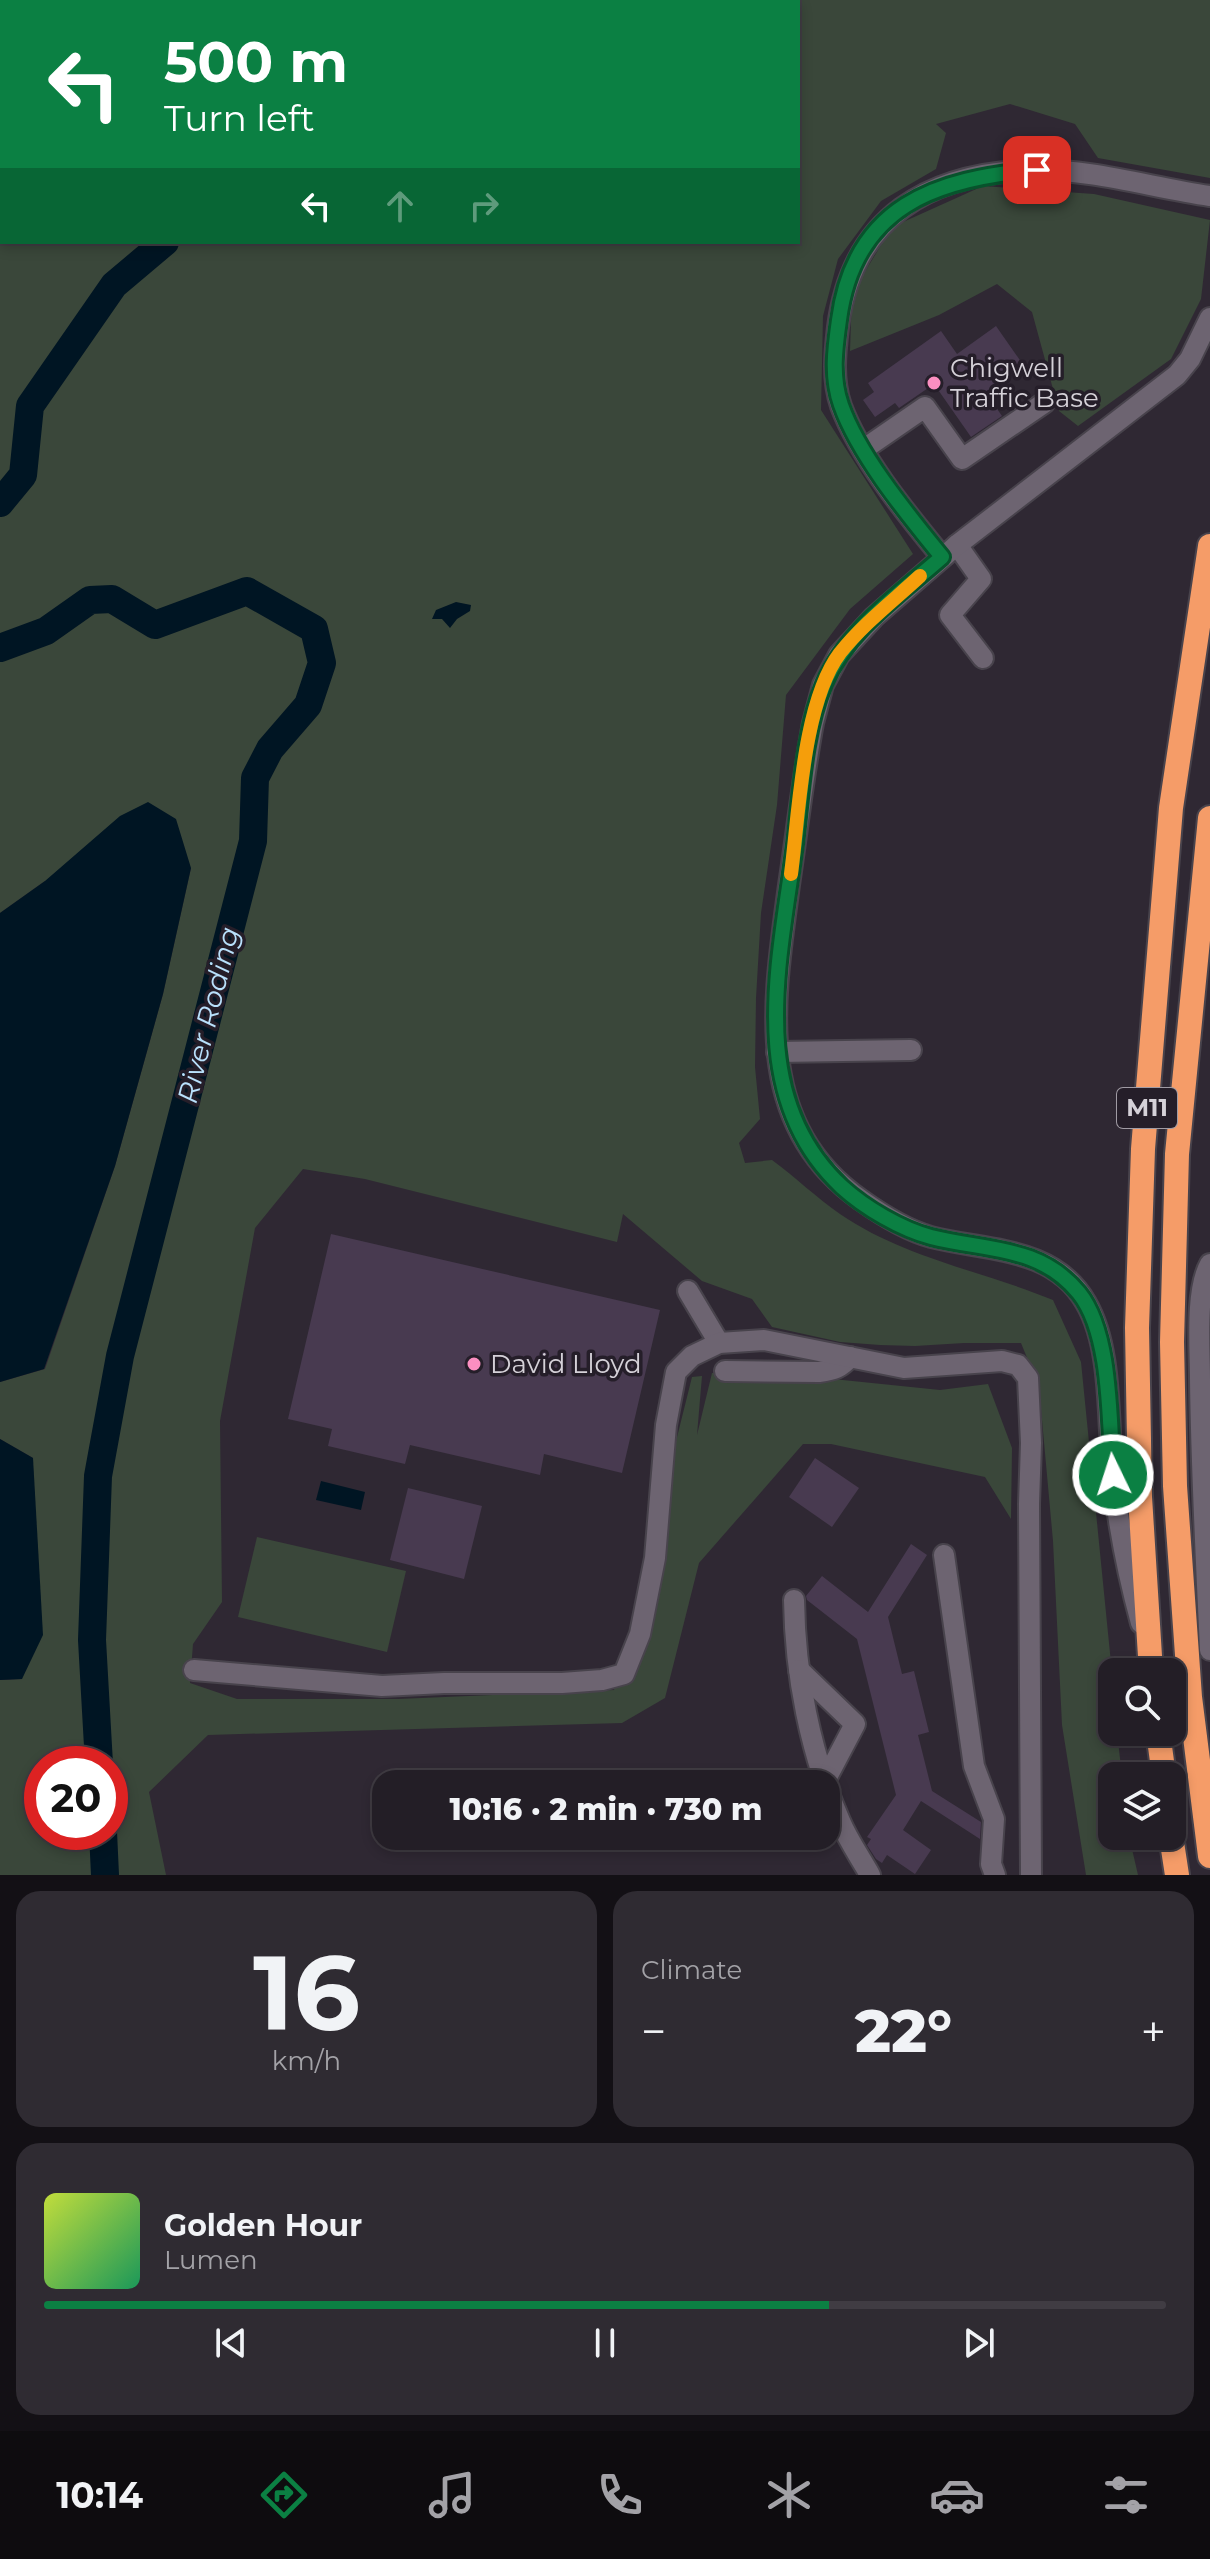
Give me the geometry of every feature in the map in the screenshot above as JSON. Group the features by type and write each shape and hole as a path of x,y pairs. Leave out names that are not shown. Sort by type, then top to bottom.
{"highway":[{"name":"M11","path":"1150,1658 1140,1497 1137,1328 1143,1149 1171,808 1210,546"},
{"name":"M11","path":"1210,818 1177,1154 1172,1342 1175,1486 1187,1652 1210,1856"},
{"path":"1173,1850 1177,1875"}],"street":[{"path":"983,658 950,615 981,579 909,516 848,422 836,383 834,356 842,298 855,263 875,232 902,206 933,189 978,177 1037,170 1107,178 1210,196"},
{"path":"1149,1658 1127,1565 1113,1475 1106,1366 1086,1303 1061,1274 1040,1261 1008,1251 929,1236 884,1216 843,1187 805,1139 785,1096 775,1037 776,985 806,760 823,685 839,655 874,617 950,551 1177,375 1190,359 1210,318"},
{"path":"864,449 925,407 962,459 1044,403"},
{"path":"777,1052 911,1050"},
{"path":"1210,1264 1203,1293 1200,1342 1201,1458 1210,1650"},
{"path":"688,1291 719,1343"},
{"path":"194,1670 382,1686 562,1683 602,1680 624,1674 640,1634 655,1558 666,1425 676,1372 692,1356 719,1343 764,1340 904,1368 1002,1361 1018,1365 1028,1378 1031,1443 1031,1875"},
{"path":"725,1371 819,1372 843,1366 850,1357"},
{"path":"944,1555 974,1766 994,1819 991,1864 995,1875"},
{"path":"794,1600 794,1638 799,1670 822,1770"},
{"path":"799,1670 855,1724 831,1770"},
{"path":"840,1823 870,1875"}],"green space":[{"path":"800,0 1210,0 1210,178 1098,158 1075,124 1010,104 936,124 946,133 936,169 881,201 838,259 823,316 821,410 913,554 850,609 786,695 777,805 761,913 755,1067 760,1119 739,1143 745,1163 772,1160 831,1208 890,1242 1053,1300 1081,1362 1111,1658 1098,1658 1098,1746 1119,1746 1120,1762 1098,1762 1098,1850 1132,1850 1138,1875 1086,1875 1062,1725 1053,1541 1039,1387 1021,1343 880,1345 840,1342 772,1327 752,1299 702,1281 623,1214 617,1242 365,1179 303,1169 255,1228 220,1421 222,1602 193,1644 190,1683 237,1699 398,1699 614,1690 692,1377 702,1376 697,1435 712,1373 833,1379 940,1390 988,1384 1012,1448 1011,1519 985,1477 831,1444 803,1444 699,1563 665,1698 622,1723 208,1735 149,1792 166,1875 0,1875 0,1680 22,1679 33,1458 0,1439 0,1382 45,1369 115,1166 163,994 191,868 45,881 0,913 0,244 800,244"},
{"path":"983,186 1094,194 1210,220 1201,299 1171,359 1078,426 1059,411 1032,312 997,284 939,315 850,351 852,293 892,227"},
{"path":"257,1537 406,1571 387,1652 238,1617"}],"water":[{"path":"456,602 471,605 470,611 450,628 442,619 432,619 436,610"},
{"path":"148,802 176,819 191,868 163,994 115,1166 44,1369 0,1382 0,913 45,881 120,816"},
{"path":"0,1439 33,1458 43,1635 22,1679 0,1680"},
{"path":"321,1481 365,1492 361,1510 316,1500"}],"building":[{"name":"Chigwell Traffic Base","path":"996,326 1024,366 986,393 1002,416 971,437 934,384 899,408 895,403 875,417 863,400 874,392 868,383 941,331 957,354"},
{"name":"David Lloyd","path":"331,1234 660,1310 622,1473 544,1454 540,1475 410,1445 405,1464 328,1446 332,1429 288,1419"},
{"path":"815,1458 859,1488 832,1527 789,1497"},
{"path":"408,1488 482,1506 464,1579 390,1560"},
{"path":"911,1544 927,1555 888,1617 902,1674 914,1671 929,1732 918,1735 932,1791 981,1822 980,1839 921,1801 903,1830 931,1850 915,1874 887,1855 882,1863 867,1845 871,1839 867,1837 896,1795 857,1639 807,1600 806,1596 822,1576 868,1612"}],"waterway":[{"name":"River Roding","path":"0,503 23,475 30,406 114,285 163,244"},
{"name":"River Roding","path":"0,648 46,631 90,600 112,599 155,625 247,591 314,629 322,663 308,705 270,749 255,778 253,841 120,1356 98,1476 92,1640 98,1746"},
{"name":"River Roding","path":"104,1850 105,1875"}],"slow traffic":[{"path":"791,874 806,760 823,685 839,655 874,617 920,576"}],"place":[{"name":"Chigwell Traffic Base","path":"934,383"},
{"name":"David Lloyd","path":"474,1364"}],"route":[{"path":"1037,170 978,177 933,189 902,206 875,232 865,247 855,263 842,298 834,356 840,403 870,459 942,557 874,617 839,655 823,685 806,760 776,985 775,1037 785,1096 805,1139 843,1187 884,1216 929,1236 1008,1251 1040,1261 1061,1274 1086,1303 1106,1366 1113,1475"}]}
